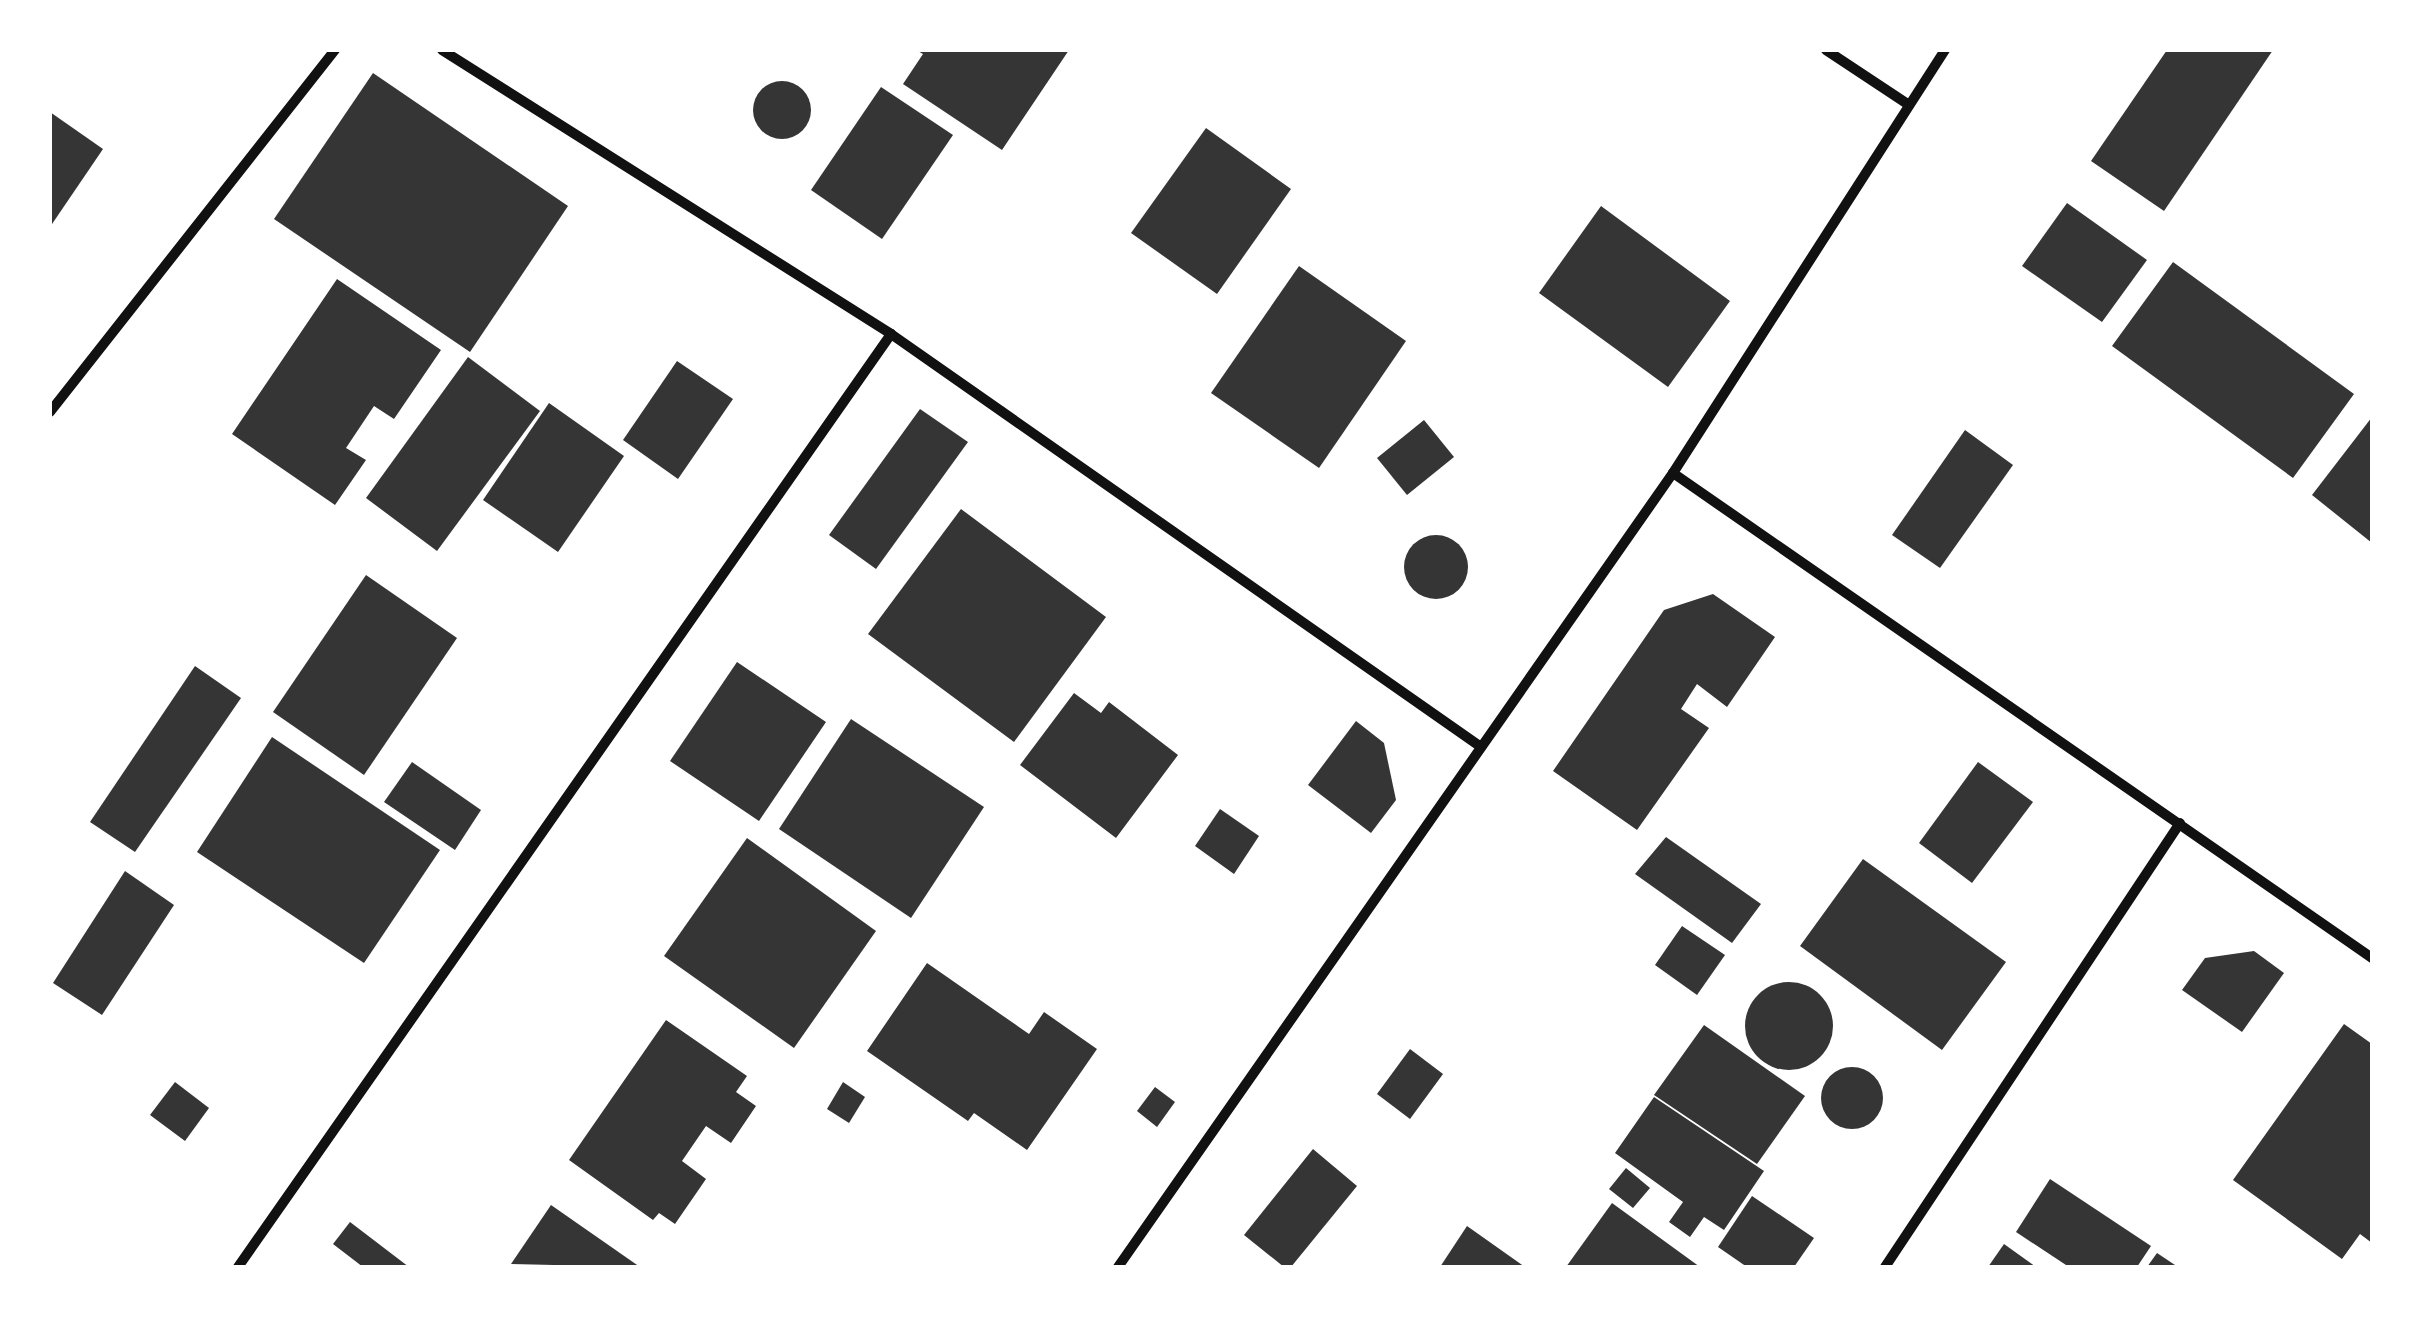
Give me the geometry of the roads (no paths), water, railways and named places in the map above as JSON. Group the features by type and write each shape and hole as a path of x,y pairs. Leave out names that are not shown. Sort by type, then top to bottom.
{"street":[{"path":"50,412 335,50"},
{"path":"442,50 891,334 1482,747"},
{"path":"1826,50 1906,103"},
{"path":"1118,1267 1674,472 1906,103 1945,50"},
{"path":"238,1267 891,334"},
{"path":"1674,472 2372,958"},
{"path":"1886,1267 2180,823"}]}
